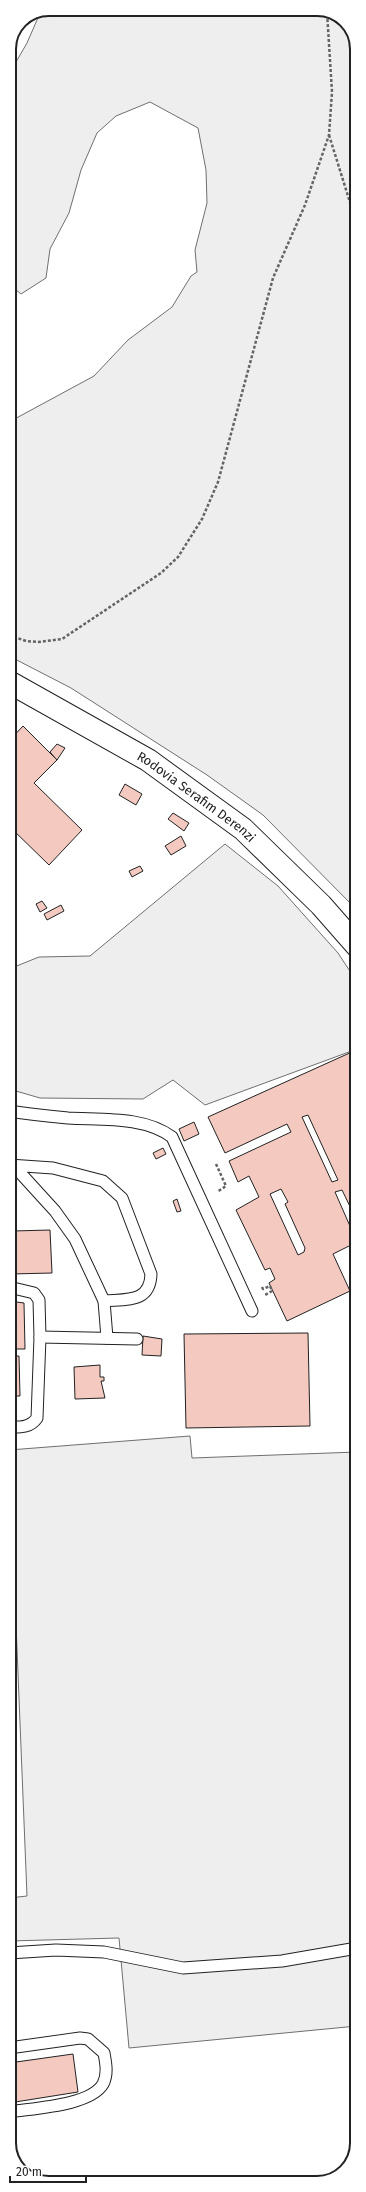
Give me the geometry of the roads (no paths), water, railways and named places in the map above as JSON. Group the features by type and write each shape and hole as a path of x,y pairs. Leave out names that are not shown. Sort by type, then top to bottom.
{"main road":[{"name":"Rodovia Serafim Derenzi","path":"16,686 148,760 243,829 321,905 350,938"}],"lane":[{"path":"16,1112 140,1123 161,1128 172,1136 252,1311"},
{"path":"16,1166 54,1168 103,1180 122,1198 151,1274 151,1284 138,1298 104,1302"},
{"path":"16,1170 55,1212 75,1239 104,1302 107,1338"},
{"path":"16,1289 34,1293 39,1300 40,1337 37,1418 33,1424 25,1427 16,1427"},
{"path":"40,1337 137,1339"},
{"path":"16,1953 56,1950 104,1952 183,1968 282,1961 350,1949"},
{"path":"16,2047 80,2038 88,2039 104,2054 107,2071 103,2084 96,2092 76,2101 16,2111"}]}
